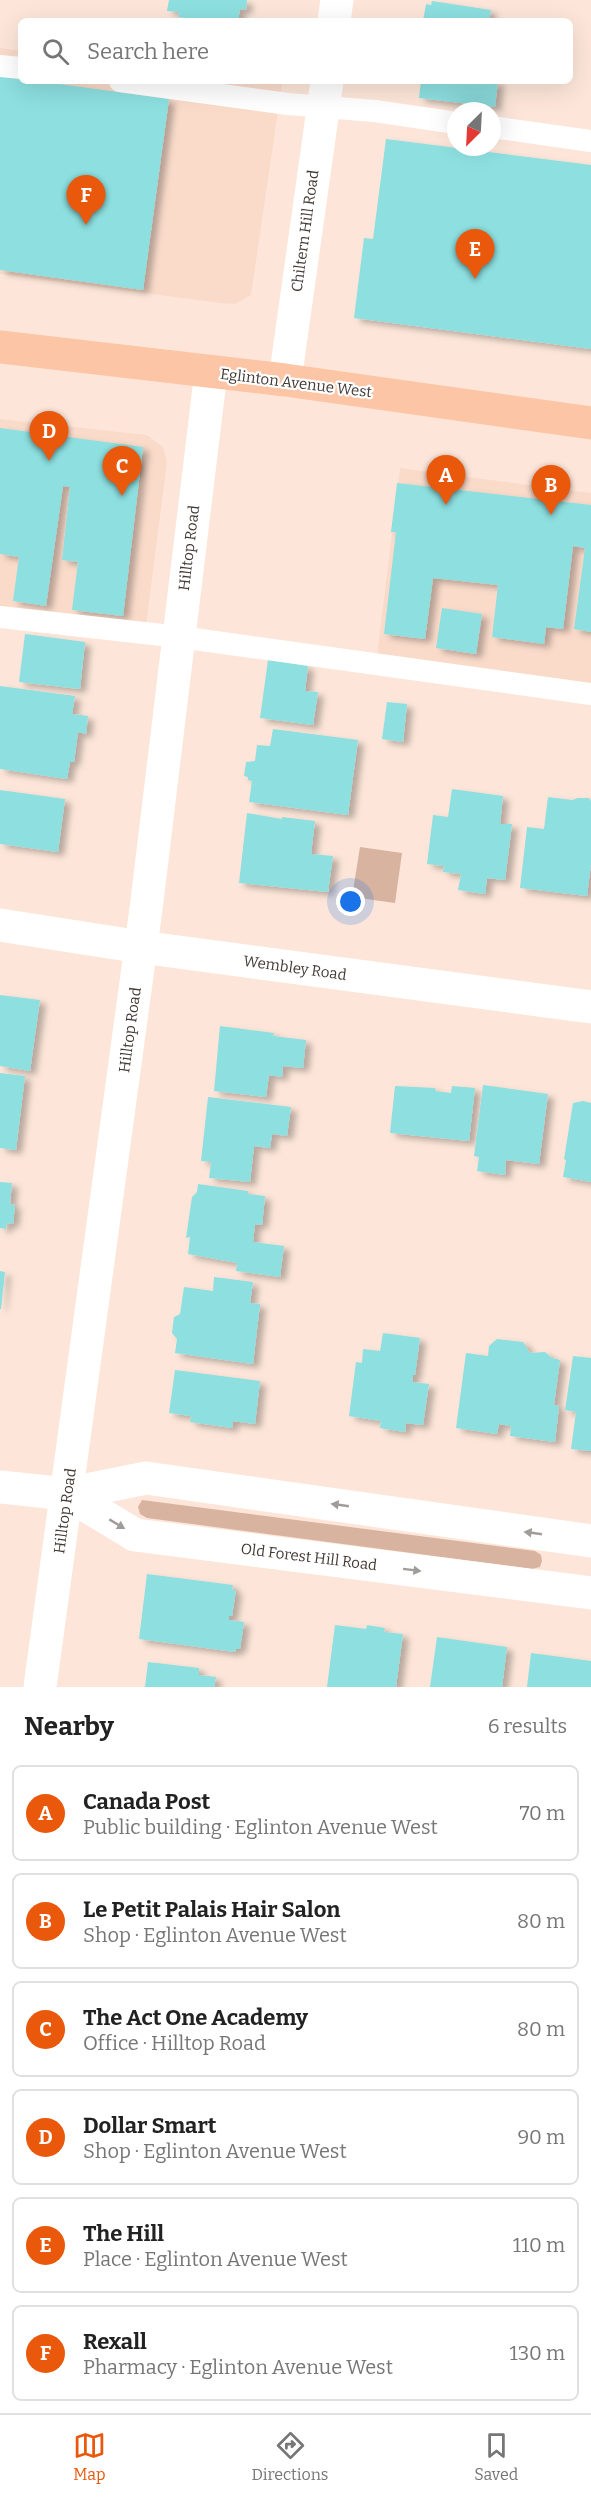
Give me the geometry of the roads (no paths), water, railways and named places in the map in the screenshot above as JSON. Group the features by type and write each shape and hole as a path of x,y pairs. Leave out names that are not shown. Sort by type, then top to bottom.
{"main road":[{"name":"Eglinton Avenue West","path":"0,347 285,380 591,423"}],"street":[{"path":"334,18 337,0"},
{"name":"Chiltern Hill Road","path":"285,380 325,94"},
{"name":"Hilltop Road","path":"40,1687 141,947 211,372"},
{"name":"Wembley Road","path":"0,925 141,947 591,1007"},
{"name":"Old Forest Hill Road","path":"0,1487 67,1494 146,1478 581,1540 576,1591 135,1534 67,1494"}],"lane":[{"path":"0,66 18,68"},
{"path":"142,84 288,104 325,94 447,121"},
{"path":"501,129 591,141"},
{"path":"0,617 180,637 591,694"}],"place":[{"name":"Rexall","path":"86,225"},
{"name":"The Hill","path":"475,279"},
{"name":"Dollar Smart","path":"49,461"},
{"name":"The Act One Academy","path":"122,496"},
{"name":"Canada Post","path":"446,505"},
{"name":"Le Petit Palais Hair Salon","path":"551,515"}]}
